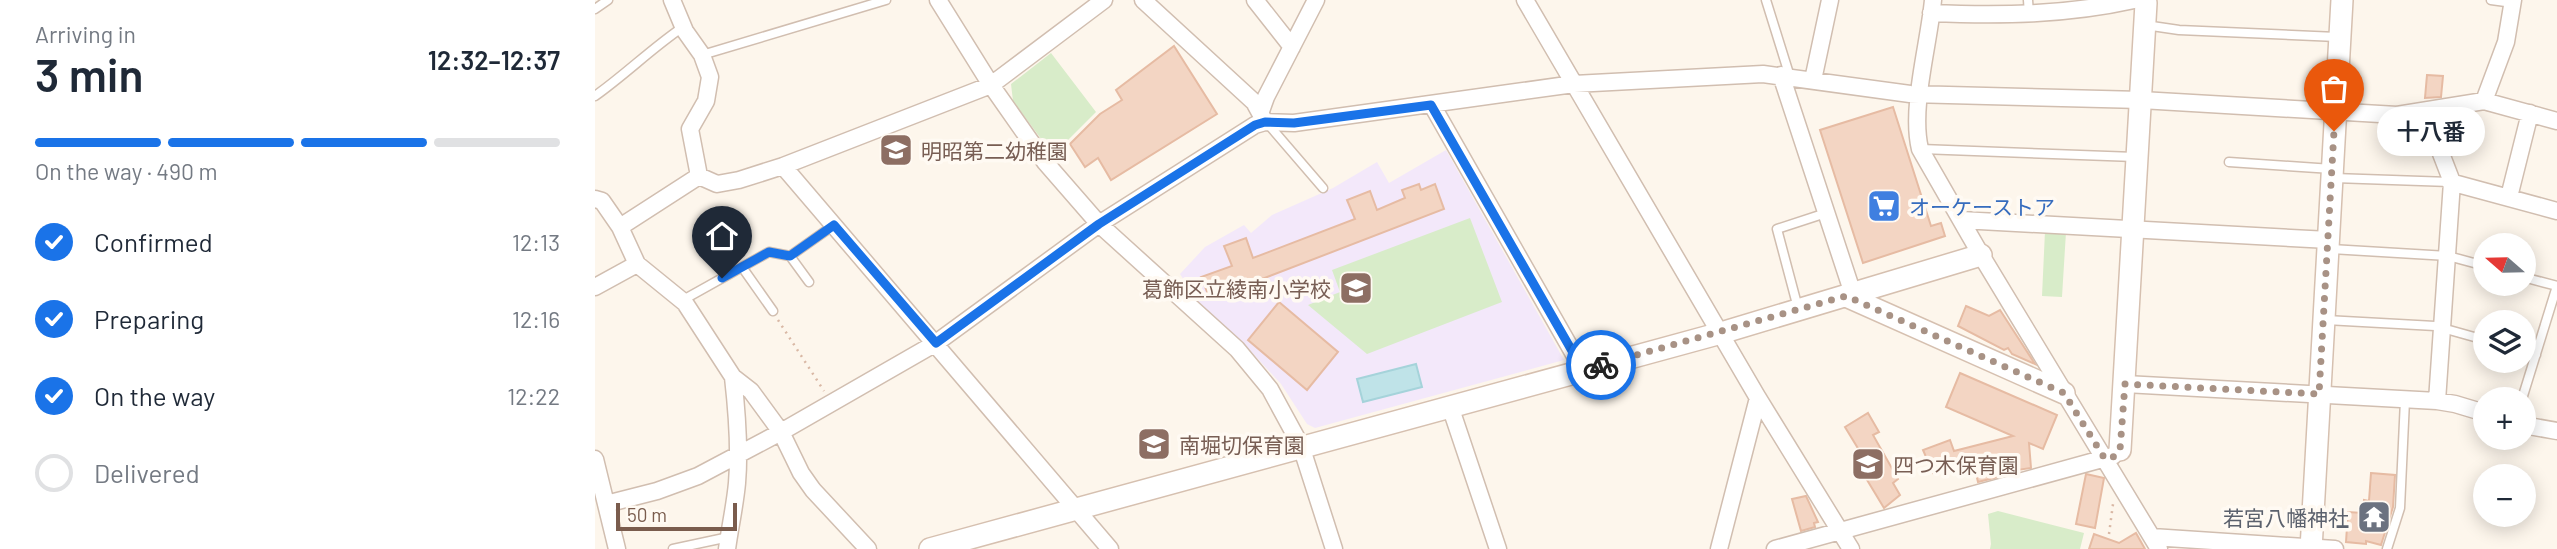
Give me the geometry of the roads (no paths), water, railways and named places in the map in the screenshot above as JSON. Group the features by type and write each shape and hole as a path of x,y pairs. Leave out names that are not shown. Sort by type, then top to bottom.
{"street":[{"path":"672,0 683,27 702,55 710,77 706,101 690,129 699,176"},
{"path":"938,0 991,85 1045,162 1099,224 1237,349 1270,389 1301,446 1334,549"},
{"path":"699,176 717,184 739,180 783,166 991,85 1104,0"},
{"path":"1143,0 1254,102 1263,117 1294,123 1574,84 1763,74 1910,94 2141,100 2397,115 2484,101 2557,121"},
{"path":"1255,0 1292,47"},
{"path":"607,504 657,491 698,476 936,343 1099,224 1255,125 1263,117 1266,97 1316,0"},
{"path":"1525,0 1758,398 1851,549"},
{"path":"1813,80 1830,0"},
{"path":"2311,547 2342,0"},
{"path":"2112,454 2125,384 2145,25 2142,1 2028,7 1932,7 1920,93 1917,139 1920,149 2064,393 2112,454 2156,543 2335,549"},
{"path":"2484,101 2505,42 2513,2"},
{"path":"1786,76 1849,295 2064,393"},
{"path":"1431,105 1583,370"},
{"path":"2425,112 2451,182 2444,328 2437,401"},
{"path":"2509,197 2530,113"},
{"path":"783,166 1110,549"},
{"path":"620,227 699,176"},
{"path":"2451,182 2557,211"},
{"path":"595,199 602,201 620,227 637,264 683,300 733,377 751,391 781,432 801,473 813,490 868,549"},
{"path":"1961,220 2134,229 2328,245"},
{"path":"930,549 1721,333 1981,255"},
{"path":"595,287 637,264"},
{"path":"728,543 737,482 738,454 733,377"},
{"path":"2125,384 2437,401 2473,409"},
{"path":"1719,549 1758,398"},
{"path":"1450,407 1498,549"},
{"path":"2536,427 2557,431"},
{"path":"1775,549 2112,454"},
{"path":"595,459 617,549"}],"lane":[{"path":"595,9 608,0"},
{"path":"702,55 886,0"},
{"path":"2491,0 2513,2"},
{"path":"1766,1 1786,76"},
{"path":"2145,25 2179,30 2340,37"},
{"path":"595,96 683,27"},
{"path":"1263,117 1323,188"},
{"path":"1920,149 2139,157"},
{"path":"2229,162 2332,174 2451,182"},
{"path":"1799,311 1777,229 1826,213"},
{"path":"790,256 834,225"},
{"path":"2328,245 2448,256 2473,263"},
{"path":"683,300 769,252 790,256 809,282"},
{"path":"742,267 773,312"},
{"path":"2536,280 2557,286 2536,355"},
{"path":"2324,320 2435,326 2473,336"},
{"path":"2387,549 2400,508 2405,400"},
{"path":"673,549 728,543"}],"water":[{"path":"1416,364 1422,387 1363,402 1357,379"}],"place":[{"name":"十八番","path":"2334,131"},
{"name":"明昭第二幼稚園","path":"896,150"},
{"name":"オーケーストア","path":"1884,206"},
{"name":"葛飾区立綾南小学校","path":"1356,288"},
{"name":"南堀切保育園","path":"1154,444"},
{"name":"四つ木保育園","path":"1868,464"},
{"name":"若宮八幡神社","path":"2374,517"}]}
